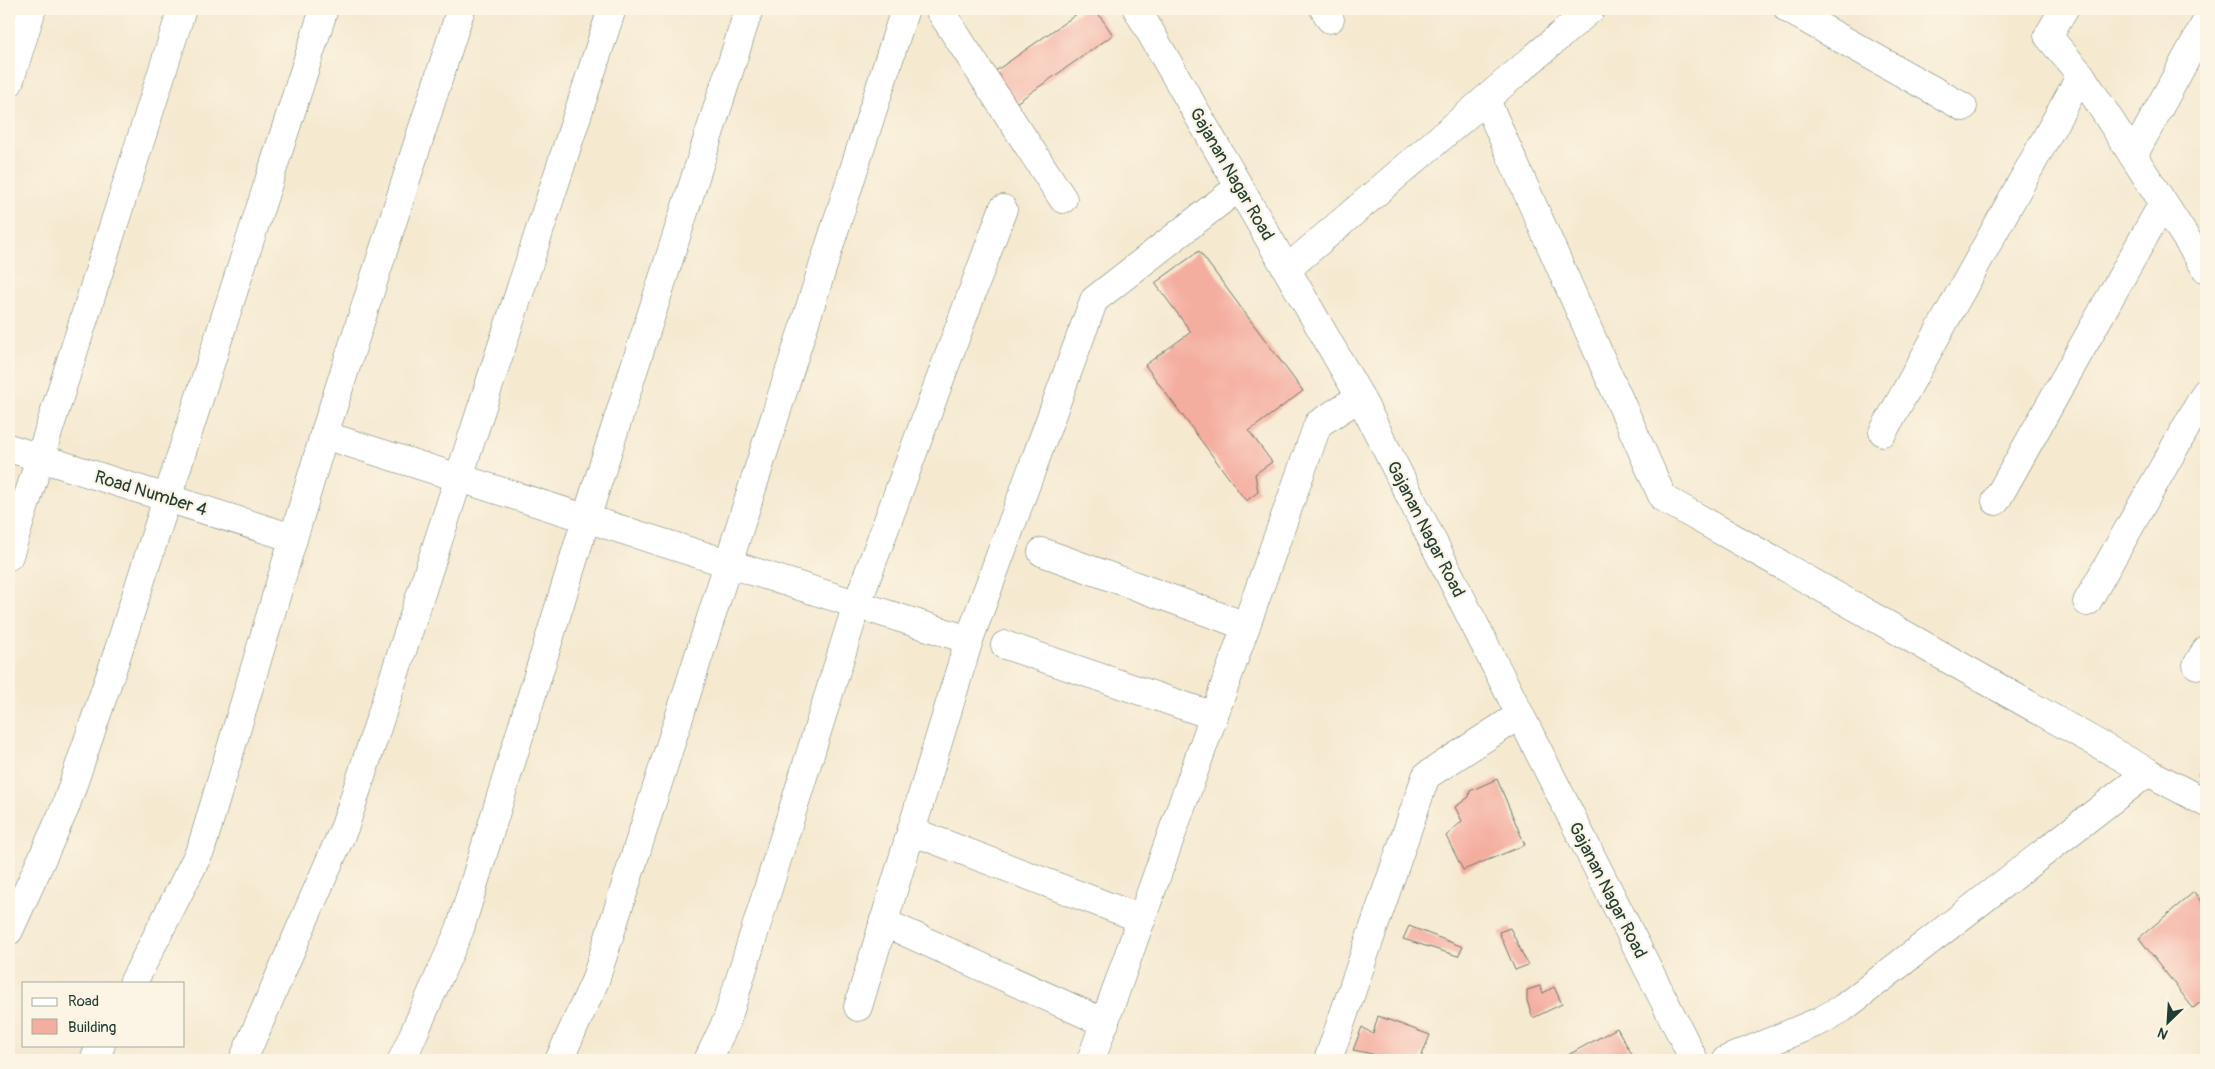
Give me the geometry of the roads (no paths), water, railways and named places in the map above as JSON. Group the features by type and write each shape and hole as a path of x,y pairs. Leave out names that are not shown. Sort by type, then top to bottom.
{"street":[{"path":"9,83 32,9"},
{"path":"9,556 182,9"},
{"path":"9,931 65,808 324,9"},
{"path":"134,982 201,849 324,435 461,9"},
{"path":"243,1060 345,826 612,9"},
{"path":"402,1060 460,928 586,519 749,9"},
{"path":"559,1060 595,981 905,9"},
{"path":"939,9 1063,199"},
{"name":"Gajanan Nagar Road","path":"1137,9 1360,397 1694,1060"},
{"path":"1324,9 1330,19 1333,9"},
{"path":"1287,269 1591,9"},
{"path":"1788,9 1963,107"},
{"path":"2064,9 2048,36 2081,75 2206,269"},
{"path":"2132,156 2206,22"},
{"path":"1883,432 2081,75"},
{"path":"1486,100 1663,498 2206,803"},
{"path":"858,1007 969,640 1094,300 1239,187"},
{"path":"1996,502 2164,203"},
{"path":"708,1060 727,1020 856,604 1003,210"},
{"path":"2087,602 2206,392"},
{"path":"1091,1060 1318,424 1360,397"},
{"path":"324,435 969,640"},
{"name":"Road Number 4","path":"9,448 293,538"},
{"path":"1042,552 1246,626"},
{"path":"1005,645 1214,716"},
{"path":"1328,1060 1426,776 1520,715"},
{"path":"1726,1060 1820,1021 1843,1008 2148,772"},
{"path":"911,831 1142,919"},
{"path":"883,922 1105,1023"},
{"path":"94,1060 101,1046"}]}
